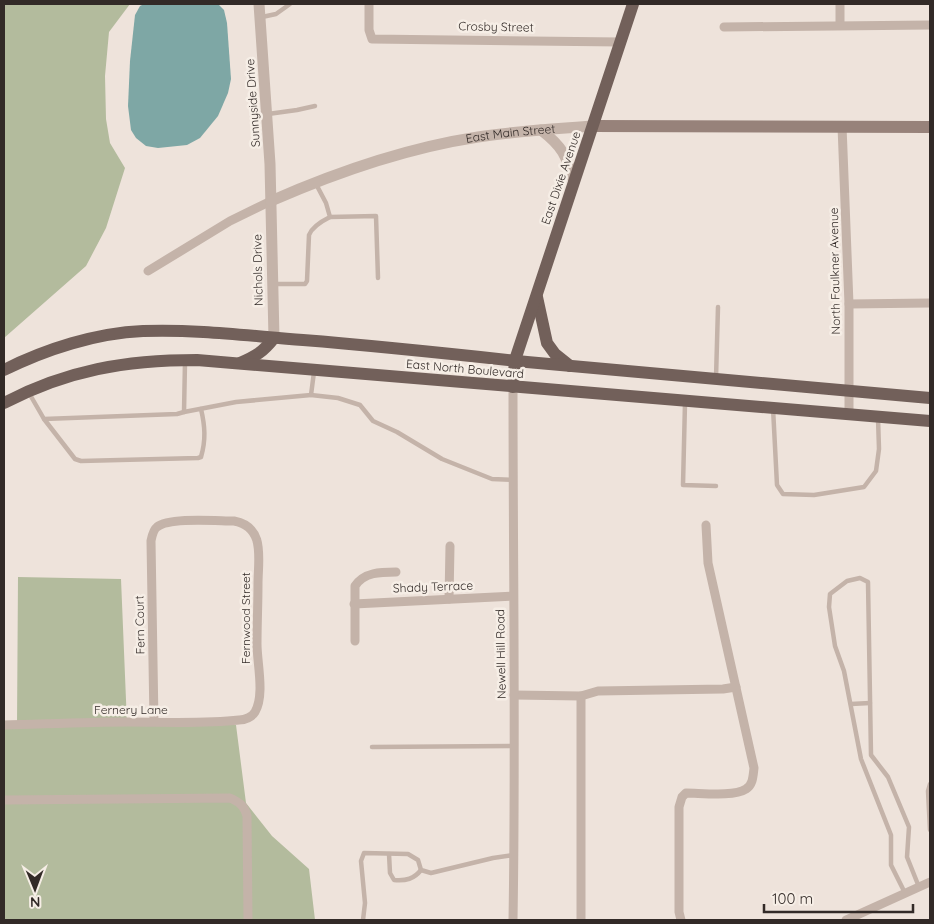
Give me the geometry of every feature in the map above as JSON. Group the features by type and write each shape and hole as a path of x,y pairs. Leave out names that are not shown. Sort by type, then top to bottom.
{"main road":[{"name":"East Dixie Avenue","path":"514,387 515,360 633,4"},
{"name":"East Main Street","path":"593,126 930,127"},
{"path":"536,294 548,343 555,354 570,366"},
{"name":"East North Boulevard","path":"4,370 37,355 86,340 141,331 214,332 930,398"},
{"path":"237,364 256,356 274,338"},
{"name":"East North Boulevard","path":"4,403 28,391 66,377 112,366 137,362 185,360 930,421"}],"street":[{"name":"Sunnyside Drive","path":"259,4 270,164 270,201"},
{"name":"Crosby Street","path":"369,4 369,30 372,39 620,42"},
{"path":"840,4 840,25"},
{"path":"724,27 930,25"},
{"name":"East Main Street","path":"148,271 230,221 270,201 370,163 432,146 477,137 593,126"},
{"name":"North Faulkner Avenue","path":"842,126 849,304 849,415"},
{"path":"541,130 555,140 562,150 574,182"},
{"name":"Nichols Drive","path":"270,201 274,338"},
{"path":"849,304 930,303"},
{"name":"Newell Hill Road","path":"513,920 514,387"},
{"name":"Fernwood Street","path":"155,528 172,521 234,521 242,522 250,527 257,540 258,550 257,646 260,688 259,701 255,711"},
{"path":"680,920 679,807 682,797 686,793 735,793 747,789 753,781 754,768 708,563 706,525"},
{"name":"Fern Court","path":"154,722 152,541 155,528"},
{"path":"449,599 450,546"},
{"name":"Shady Terrace","path":"355,641 355,586 364,578 381,572 396,572"},
{"name":"Shady Terrace","path":"354,604 513,596"},
{"path":"514,695 581,696 598,691 723,689 736,687"},
{"path":"581,696 581,920"},
{"name":"Fernery Lane","path":"4,725 241,720 250,717 255,711"},
{"path":"4,800 230,798 239,801 245,808 247,816 248,920"},
{"path":"846,920 930,882"}],"lane":[{"path":"260,18 276,14 290,4"},
{"path":"267,114 315,106"},
{"path":"315,183 326,203 330,216"},
{"path":"272,284 305,284 307,281 310,232 330,216 376,216 378,278"},
{"path":"716,379 718,307"},
{"path":"184,412 185,360"},
{"path":"312,395 314,370"},
{"path":"28,391 44,419 75,459 81,462 201,457 205,430 201,409"},
{"path":"44,419 177,414 236,402 312,395 338,398 360,405 373,421 397,432 442,460 492,479 513,480"},
{"path":"685,401 683,485 716,486"},
{"path":"774,408 777,485 783,494 814,495 864,487 876,471 878,417"},
{"path":"905,894 891,864 891,835 861,759 844,671 835,646 829,607 830,594 847,581 860,578 868,582 871,755 888,777 909,827 907,857 919,887"},
{"path":"851,704 870,703"},
{"path":"372,747 514,746"},
{"path":"930,784 928,791 930,830"},
{"path":"363,920 365,903 361,861 364,853 408,854 418,860 421,870"},
{"path":"390,854 390,873 394,880 411,879 421,870"},
{"path":"421,870 431,873 494,858 514,856"}],"green space":[{"path":"4,4 130,4 109,32 105,76 106,119 110,143 125,168 106,228 86,266 4,338"},
{"path":"18,577 121,579 127,724 236,725 246,803 272,836 309,869 315,920 4,920 4,725 17,724"}],"water":[{"path":"144,4 218,4 224,10 227,23 231,79 228,93 218,116 200,138 187,145 158,148 146,146 136,138 131,130 128,106 130,61 135,15 140,6"}]}
